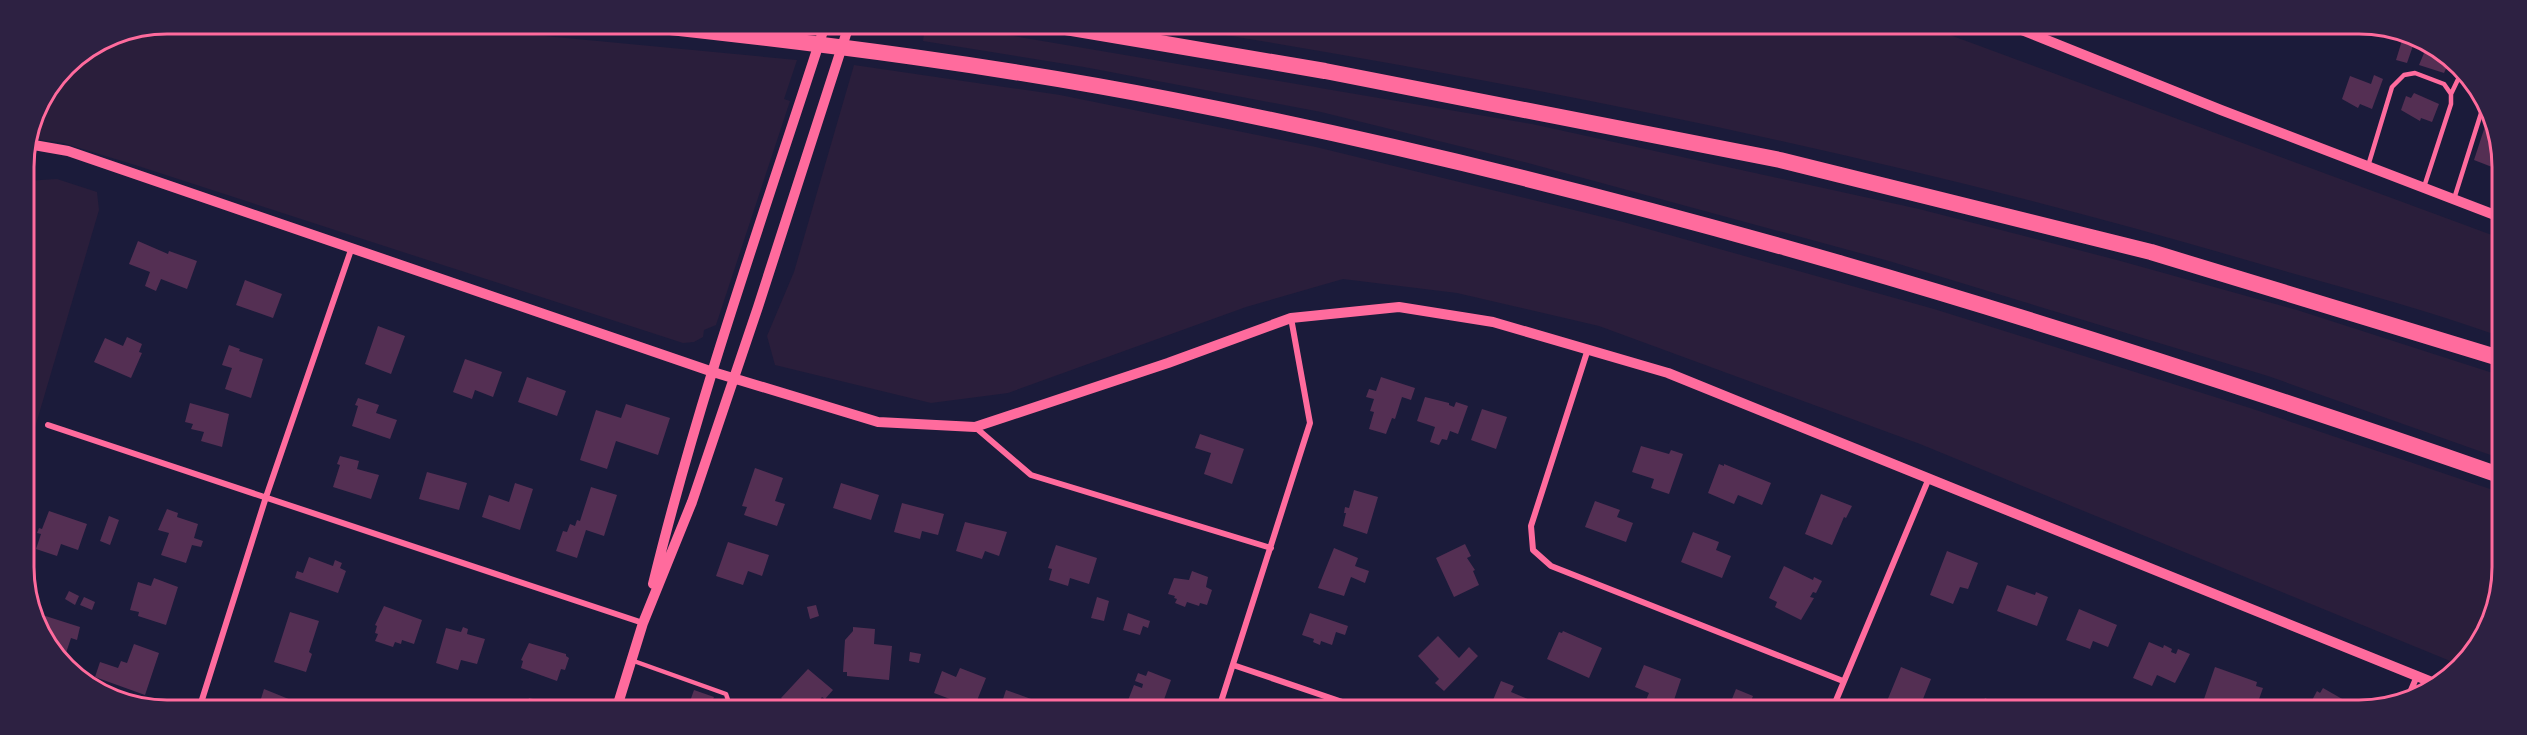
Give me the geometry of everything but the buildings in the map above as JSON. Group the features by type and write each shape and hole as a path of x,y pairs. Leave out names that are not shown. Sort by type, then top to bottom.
{"highway":[{"path":"730,34 886,52 1172,100 1371,142 1565,189 1758,240 1967,301 2218,380 2492,473"},
{"path":"1107,34 1325,71 1780,160 2151,252 2492,356"}],"street":[{"path":"644,623 668,524 713,372 822,34"},
{"path":"618,700 644,623 692,502 846,34"},
{"path":"2032,34 2492,213"},
{"path":"37,146 68,151 713,372 878,422 975,427 1168,363 1291,318 1399,307 1493,322 1668,373 2429,681"},
{"path":"202,700 266,497 352,247"},
{"path":"1222,700 1310,423 1291,318"},
{"path":"1588,348 1531,526 1533,550 1551,566 1843,681"},
{"path":"48,425 644,623"},
{"path":"975,427 1031,475 1271,548"},
{"path":"1836,700 1929,477"},
{"path":"1233,665 1337,700"},
{"path":"2411,689 2417,676"}],"lane":[{"path":"2368,166 2392,87 2404,75 2415,73 2444,84 2451,94"},
{"path":"2424,188 2451,104 2451,94 2458,79"},
{"path":"2454,199 2481,114"},
{"path":"632,660 726,694 728,700"}],"shaded area":[{"path":"168,34 524,34 797,60 784,99 790,101 716,325 704,330 703,337 694,342 683,343 63,143 38,139 52,101 68,80 87,62 109,48 133,39 150,36"},
{"path":"924,34 1001,34 1532,124 1919,209 2117,260 2297,310 2492,373 2492,456 2268,376 1889,261 1528,163 1321,112 1084,67 923,41"},
{"path":"1219,34 1947,34 2492,235 2492,334 2404,305 1978,187 1844,155 1576,98"},
{"path":"854,65 1060,95 1316,147 1623,222 1934,309 2250,408 2492,490 2492,567 2488,602 2479,626 2465,648 2452,662 1920,444 1599,326 1457,293 1343,279 1246,307 1008,393 931,403 775,365 767,336 794,272"},
{"path":"57,179 97,192 99,210 34,430 35,180"}]}
